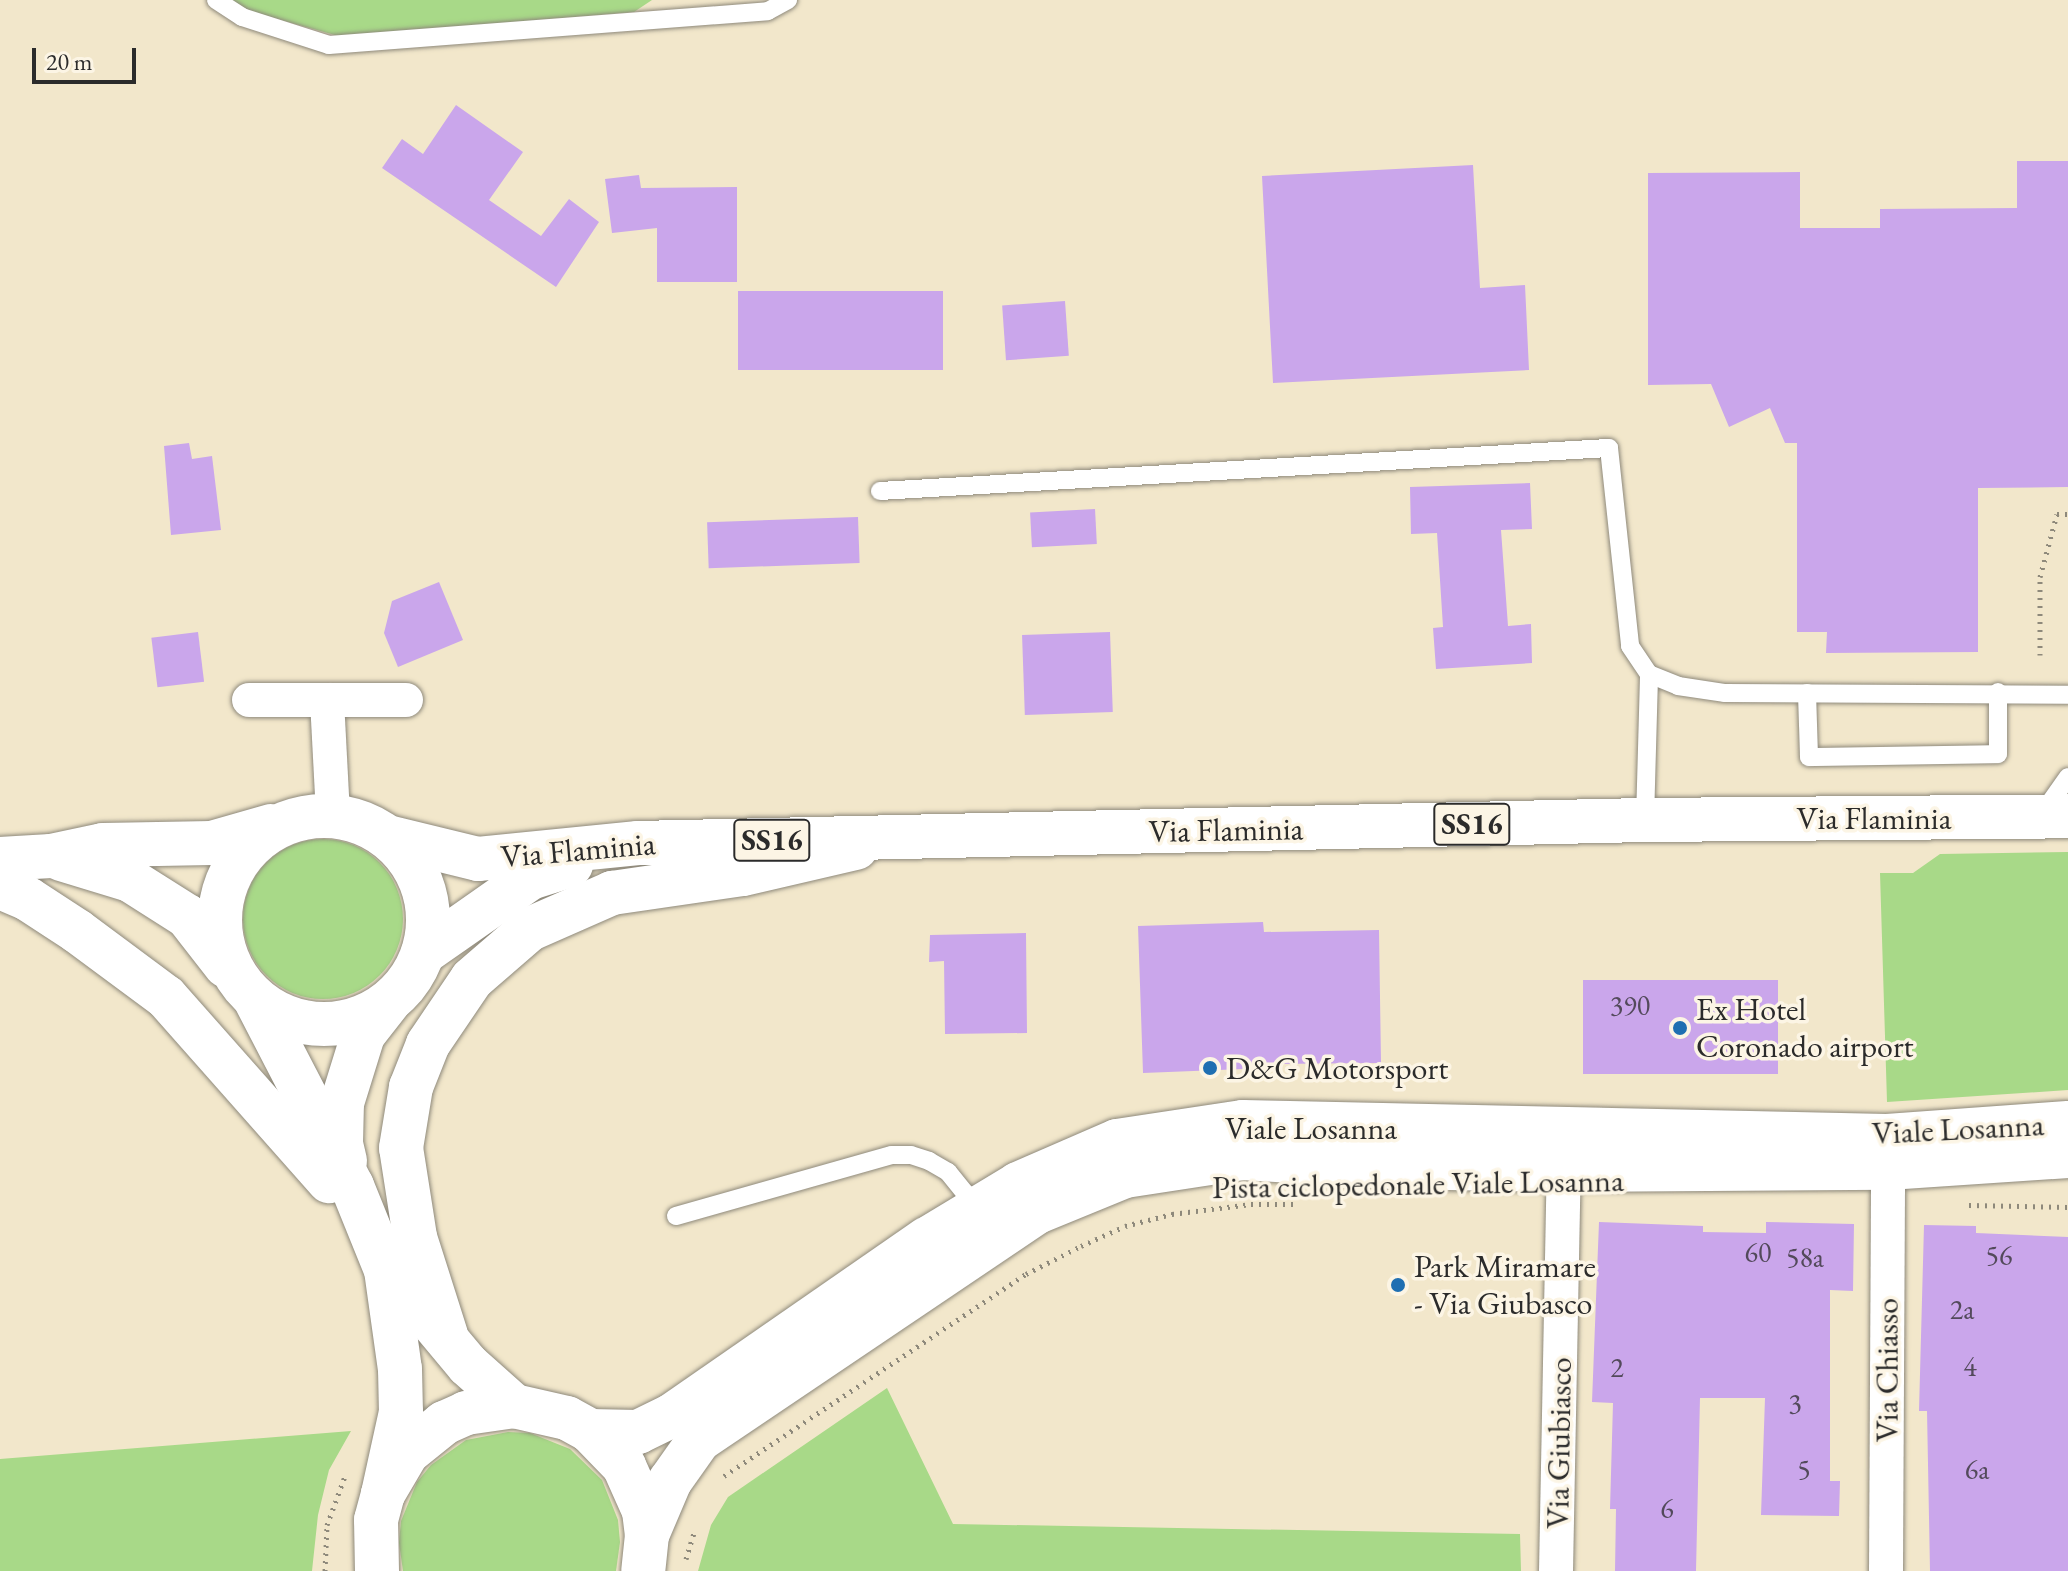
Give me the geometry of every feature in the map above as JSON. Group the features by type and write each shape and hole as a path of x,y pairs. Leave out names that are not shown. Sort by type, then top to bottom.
{"main road":[{"path":"0,859 51,856 103,845 212,843 319,816"},
{"path":"352,1186 341,1143 342,1103 363,1035 403,988 423,953 428,925 426,897 412,863 388,837 353,819 319,816 284,823 257,840 236,863 220,902 221,944 352,1186 386,1270 400,1369 401,1412 374,1546 377,1571"},
{"name":"Via Flaminia","path":"388,837 478,859 638,843 1645,820 2054,817"},
{"path":"446,1335 415,1237 401,1148 411,1087 428,1044 472,979 530,929 612,893 743,874 905,837"},
{"path":"423,953 530,878 638,843"},
{"path":"51,856 130,880 187,916 247,991 290,1020 311,1024 351,1021 388,1003"},
{"path":"0,887 28,899 77,931 166,997 369,1229"},
{"name":"Viale Losanna","path":"590,1431 638,1432 671,1416 927,1239 1018,1184 1117,1141 1243,1122 1887,1136 2068,1123"},
{"name":"Viale Losanna","path":"645,1553 670,1481 699,1440 1035,1213 1125,1176 1243,1158 1394,1167 1564,1170 1888,1168 2068,1156"},
{"path":"386,1270 446,1335 468,1365 514,1406"},
{"path":"383,1494 407,1453 424,1436 466,1413 514,1406 541,1409 590,1431 624,1466 644,1511 645,1553"}],"street":[{"path":"249,700 406,700"},
{"path":"319,816 327,700"},
{"name":"Via Chiasso","path":"1886,1571 1888,1168"},
{"name":"Via Giubiasco","path":"1556,1571 1564,1170"}],"lane":[{"path":"216,0 242,17 329,45 735,7 768,11 788,0"},
{"path":"880,491 1609,448 1630,646 1649,674 1678,686 1725,693 1998,692 2068,695"},
{"path":"1645,820 1649,674"},
{"path":"1807,693 1809,757 1998,754 1998,692"},
{"path":"2054,817 2068,777"},
{"path":"676,1216 892,1155 911,1155 929,1161 948,1172 965,1193 982,1206"}],"path":[{"path":"2040,655 2040,577 2057,514 2068,514"},
{"name":"Pista ciclopedonale Viale Losanna","path":"716,1488 723,1477 1013,1283 1081,1246 1125,1226 1172,1214 1251,1204 1298,1204"},
{"path":"1959,1205 2068,1207"},
{"path":"683,1571 696,1526"}],"green space":[{"path":"230,0 652,0 634,12 342,37 245,10"},
{"path":"323,839 354,845 379,863 397,888 403,919 397,950 379,975 354,993 323,999 292,993 267,975 249,950 243,919 249,888 267,863 292,845"},
{"path":"2068,852 2068,1090 1887,1102 1880,873 1913,873 1940,854"},
{"path":"887,1388 953,1524 1520,1534 1521,1571 698,1571 711,1525 728,1497"},
{"path":"351,1431 329,1470 318,1515 312,1571 0,1571 0,1459"},
{"path":"508,1432 530,1433 570,1449 602,1480 618,1520 620,1542 616,1571 403,1571 399,1543 401,1521 417,1482 431,1465 466,1440"}],"building":[{"path":"456,105 523,152 489,200 541,236 569,199 599,222 556,287 382,168 402,139 423,154"},
{"path":"2017,161 2068,161 2068,487 1978,488 1978,652 1826,653 1827,632 1797,632 1797,443 1785,443 1770,408 1729,427 1711,384 1648,385 1648,173 1800,172 1800,228 1880,228 1880,209 2017,208"},
{"path":"1473,165 1480,288 1525,285 1529,370 1273,383 1262,176"},
{"path":"639,175 641,188 737,187 737,282 657,282 657,228 612,233 605,179"},
{"path":"738,291 943,291 943,370 738,370"},
{"path":"1065,301 1069,356 1006,360 1002,305"},
{"path":"189,443 192,459 212,456 221,530 171,535 164,446"},
{"path":"1530,483 1532,529 1501,530 1508,626 1531,624 1532,663 1436,669 1433,628 1443,627 1437,533 1411,534 1410,487"},
{"path":"1095,509 1097,544 1032,547 1030,512"},
{"path":"858,517 860,563 709,568 707,522"},
{"path":"439,582 463,640 398,667 384,633 392,601"},
{"path":"198,632 204,682 157,687 151,638"},
{"path":"1110,632 1113,712 1025,715 1022,635"},
{"path":"1263,922 1264,932 1379,930 1381,1063 1268,1064 1269,1068 1143,1073 1138,926"},
{"path":"1026,933 1027,1033 945,1034 944,961 929,962 930,935"},
{"name":"Ex Hotel Coronado airport","path":"1583,980 1778,980 1778,1074 1583,1074"},
{"path":"1599,1222 1703,1226 1703,1232 1766,1233 1766,1222 1854,1224 1853,1291 1830,1290 1830,1481 1840,1481 1839,1516 1761,1515 1765,1398 1700,1398 1696,1571 1615,1571 1616,1509 1610,1509 1613,1403 1592,1402"},
{"path":"1924,1225 1976,1226 1976,1233 2068,1237 2068,1571 1930,1571 1927,1411 1919,1411"}],"place":[{"name":"Ex Hotel Coronado airport","path":"1680,1028"},
{"name":"D&G Motorsport","path":"1210,1068"},
{"name":"Park Miramare - Via Giubasco","path":"1398,1285"}]}
